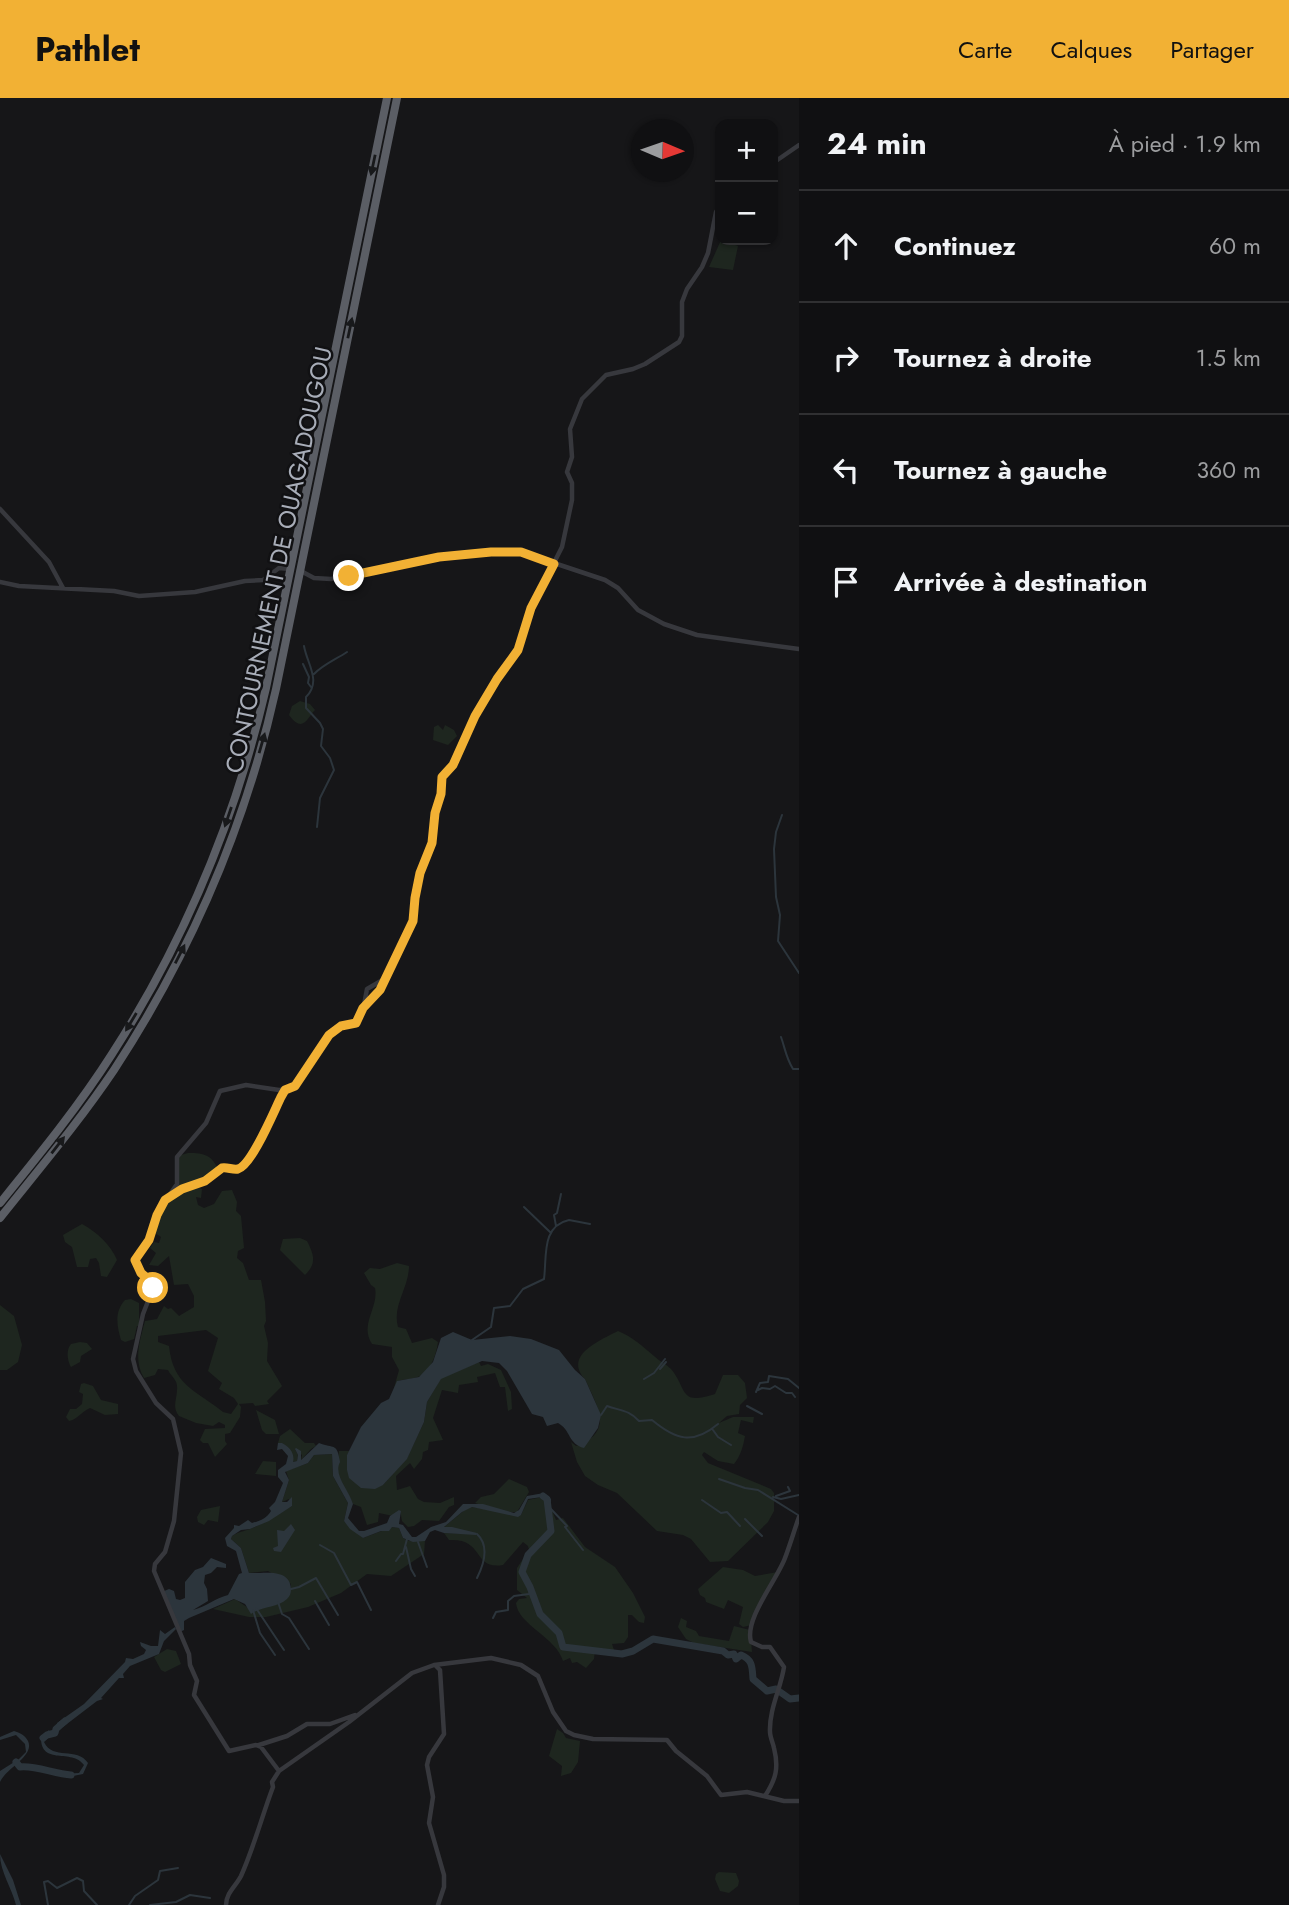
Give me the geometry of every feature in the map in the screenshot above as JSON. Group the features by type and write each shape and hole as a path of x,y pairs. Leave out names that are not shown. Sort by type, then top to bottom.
{"highway":[{"name":"CONTOURNEMENT DE OUAGADOUGOU","path":"0,1203 112,1055 166,961 190,912 227,821 257,724 387,98"},
{"name":"CONTOURNEMENT DE OUAGADOUGOU","path":"0,1218 83,1113 116,1066 172,970 216,879 268,723 397,98"}],"street":[{"path":"778,160 799,145"},
{"path":"363,1008 380,990 413,921 420,873 432,843 442,777 453,765 475,716 518,650 531,608 562,547 572,500 572,483 567,472 572,457 570,429 582,399 606,375 645,364 679,342 682,336 682,302 708,253 715,217"},
{"path":"0,509 49,562 63,589"},
{"path":"0,582 114,591 139,596 195,592 245,581 263,580 279,568 300,570 314,578 331,579 439,557 521,552 605,580 618,588 638,610 664,624 697,635 799,649"},
{"path":"359,1713 330,1724 307,1724 287,1736 229,1751 194,1695 197,1681 190,1665 189,1654 154,1571 155,1564 165,1552 174,1521 181,1453 173,1419 156,1403 142,1383 133,1359 143,1314 154,1286 137,1267 135,1260 149,1240 157,1215 177,1184 177,1157 206,1123 220,1091 246,1085 285,1090 295,1086 329,1035 341,1026 356,1023 369,987 386,978"},
{"path":"169,1195 205,1181 222,1168 234,1170 242,1166 258,1144 285,1090"},
{"path":"765,1796 777,1771 770,1731 776,1692 785,1667 770,1647 751,1642 750,1630 764,1595 785,1560 799,1517"},
{"path":"226,1905 227,1896 240,1879 261,1824 273,1787 272,1782 279,1771 412,1673 436,1665 491,1658 529,1668 543,1684 561,1725 574,1735 593,1739 667,1740 676,1751 707,1776 721,1795 747,1792 784,1801 799,1801"},
{"path":"436,1665 440,1670 444,1734 429,1756 427,1765 433,1797 429,1823 444,1875 444,1887 438,1905"},
{"path":"256,1745 261,1747 279,1771"}],"shaded area":[{"path":"719,245 738,246 733,270 709,267"},
{"path":"300,701 310,704 315,710 301,724 289,715 292,706"},
{"path":"438,725 443,730 445,725 454,730 457,736 448,745 433,740 434,727"},
{"path":"203,1154 214,1161 219,1171 196,1187 202,1189 201,1198 196,1197 198,1205 204,1208 214,1204 222,1191 232,1190 237,1202 236,1211 241,1216 244,1248 238,1251 237,1258 243,1263 249,1280 261,1280 265,1302 267,1361 282,1386 267,1401 269,1404 239,1404 240,1417 230,1433 225,1434 227,1444 215,1457 208,1443 200,1440 205,1429 225,1428 225,1425 219,1422 213,1426 196,1423 179,1416 175,1405 177,1384 168,1370 158,1369 155,1375 144,1378 139,1364 138,1350 145,1321 157,1319 164,1306 171,1308 179,1316 194,1307 194,1296 188,1284 174,1285 169,1256 158,1266 149,1265 156,1253 150,1248 154,1242 159,1243 161,1237 152,1231 163,1204 178,1194 178,1159 181,1155","holes":["206,1330 218,1338 208,1371 222,1383 219,1389 234,1398 238,1404 231,1414 223,1412 187,1386 175,1370 169,1346 158,1342 158,1336"]},
{"path":"82,1224 103,1239 117,1260 107,1277 101,1276 96,1258 90,1259 88,1267 77,1267 72,1247 65,1242 63,1235"},
{"path":"300,1238 307,1241 313,1255 313,1263 305,1275 280,1250 283,1239"},
{"path":"397,1263 409,1266 397,1311 398,1327 406,1329 412,1343 432,1338 438,1342 434,1359 428,1369 420,1376 398,1381 394,1388 399,1370 392,1357 392,1347 372,1344 369,1337 368,1323 375,1288 364,1273 370,1268 380,1269"},
{"path":"131,1299 139,1303 139,1326 134,1339 125,1342 121,1340 118,1314 125,1300"},
{"path":"0,1305 14,1316 22,1345 18,1362 7,1370 0,1370"},
{"path":"618,1331 633,1339 671,1369 689,1397 715,1394 723,1375 738,1375 745,1383 747,1398 740,1405 739,1414 727,1416 719,1423 733,1417 754,1417 753,1423 741,1420 738,1433 745,1436 734,1464 718,1461 704,1452 702,1455 708,1463 771,1489 774,1493 774,1511 768,1522 728,1561 710,1562 691,1539 657,1531 617,1493 585,1476 577,1462 571,1442 576,1446 588,1440 596,1433 600,1417 578,1362 587,1349"},
{"path":"453,1332 472,1340 510,1336 531,1339 559,1350 585,1379 601,1415 598,1428 584,1448 579,1446 558,1423 547,1426 543,1417 532,1414 507,1371 499,1363 482,1361 441,1379 427,1402 424,1422 407,1459 383,1485 375,1489 361,1488 349,1478 347,1455 361,1427 381,1403 389,1399 397,1381 419,1377 433,1362 441,1338"},
{"path":"87,1343 92,1349 71,1367 68,1349 71,1344"},
{"path":"479,1362 481,1366 488,1364 501,1370 511,1392 512,1409 508,1411 505,1387 500,1387 495,1373 477,1377 478,1382 459,1385 458,1393 442,1390 433,1418 443,1440 429,1442 428,1450 423,1452 422,1459 414,1469 410,1463 396,1476 397,1490 410,1486 418,1499 424,1502 440,1503 454,1497 454,1505 449,1507 439,1521 422,1520 408,1527 402,1521 400,1510 393,1516 379,1513 378,1522 367,1525 361,1507 353,1504 337,1473 339,1451 350,1451 347,1455 383,1485 407,1458 424,1422 427,1402 441,1378"},
{"path":"81,1384 93,1386 101,1400 118,1404 118,1414 105,1415 90,1408 69,1421 66,1417 70,1409 76,1409 82,1404 83,1394 79,1392"},
{"path":"256,1410 275,1420 279,1434 266,1434 262,1430"},
{"path":"290,1429 305,1443 314,1443 316,1446 301,1460 302,1455 295,1449 298,1455 297,1461 293,1462 282,1443 278,1443 280,1436"},
{"path":"278,1443 290,1449 293,1462 297,1461 296,1448 301,1451 301,1460 319,1443 336,1449 340,1462 340,1477 353,1504 348,1518 359,1531 387,1523 390,1516 399,1510 399,1524 403,1525 412,1537 416,1537 431,1527 446,1522 463,1504 483,1504 514,1513 519,1510 527,1496 544,1493 551,1502 548,1503 542,1497 528,1499 518,1517 472,1507 444,1527 477,1533 476,1535 435,1530 430,1532 425,1541 413,1542 403,1538 399,1528 392,1527 389,1531 363,1538 344,1521 348,1503 333,1476 332,1454 314,1455 308,1463 285,1472 289,1480 282,1502 287,1502 292,1497 292,1506 269,1521 241,1530 231,1539 241,1548 249,1573 274,1573 286,1577 291,1589 288,1598 251,1614 245,1604 234,1599 184,1621 184,1630 180,1632 162,1592 169,1589 174,1591 176,1599 185,1598 185,1582 211,1558 226,1564 226,1568 217,1567 205,1575 208,1601 193,1610 228,1595 242,1573 236,1551 227,1546 225,1538 234,1525 239,1526 248,1520 252,1523 258,1521 271,1511 269,1508 275,1502 283,1483 278,1477 278,1470 286,1464 288,1456 282,1449 277,1450"},
{"path":"332,1454 333,1476 348,1503 344,1521 363,1538 392,1527 399,1528 403,1538 409,1541 425,1541 424,1554 391,1576 367,1574 341,1593 308,1607 266,1617 249,1617 213,1609 235,1599 254,1612 287,1597 291,1584 268,1571 249,1573 241,1548 231,1539 235,1534 260,1525 292,1506 289,1499 282,1502 289,1480 286,1471 308,1463 314,1455"},
{"path":"263,1461 276,1462 276,1476 255,1474"},
{"path":"509,1479 527,1487 529,1492 517,1512 504,1512 475,1503 481,1497 494,1494"},
{"path":"542,1497 549,1503 556,1520 563,1518 585,1547 615,1567 645,1617 644,1623 628,1615 628,1637 624,1643 612,1644 612,1654 595,1650 594,1659 586,1668 577,1662 572,1663 570,1658 563,1661 553,1645 518,1611 516,1603 519,1599 527,1598 517,1590 517,1568 529,1550 528,1546 523,1542 503,1565 493,1565 482,1559 468,1544 449,1540 444,1533 477,1534 444,1527 467,1508 521,1515 528,1500"},
{"path":"220,1506 218,1522 208,1520 204,1525 198,1522 197,1517 201,1510"},
{"path":"291,1524 295,1530 281,1552 274,1551 273,1548 278,1546 277,1530 284,1531"},
{"path":"723,1567 743,1570 755,1576 778,1572 752,1625 743,1627 739,1624 743,1607 728,1600 724,1609 706,1602 700,1595 698,1589"},
{"path":"681,1618 687,1621 686,1627 696,1631 699,1636 729,1641 734,1626 750,1630 752,1652 694,1643 686,1639 678,1627"},
{"path":"175,1627 164,1641 159,1654 130,1666 123,1674 124,1678 119,1678 101,1698 103,1699 63,1727 57,1728 57,1723 84,1704 126,1658 133,1659 144,1654 146,1650 140,1642 158,1646 160,1630 165,1634"},
{"path":"167,1649 176,1651 181,1664 165,1672 154,1657"},
{"path":"557,1729 566,1738 580,1741 578,1762 571,1773 561,1776 562,1766 549,1756"},
{"path":"49,1730 51,1735 44,1742 48,1748 83,1758 88,1763 83,1774 61,1774 79,1773 84,1765 79,1760 46,1752 41,1738"},
{"path":"14,1731 25,1737 29,1746 24,1757 0,1782 0,1771 26,1752 25,1744 16,1735 0,1740 0,1737"},
{"path":"0,1854 13,1880 21,1905 16,1905"},
{"path":"719,1872 736,1873 738,1886 729,1893 720,1891 715,1879"}],"waterway":[{"path":"304,646 313,679 311,691 306,697 306,708 323,729 321,746 330,758 334,770 320,798 317,827"},
{"path":"314,674 347,652"},
{"path":"303,664 311,687"},
{"path":"782,815 774,849 776,897 780,915 778,941 799,973"},
{"path":"781,1037 793,1069 799,1069"},
{"path":"556,1226 554,1215 557,1213 561,1194"},
{"path":"524,1207 550,1232"},
{"path":"472,1340 491,1327 494,1308 510,1306 523,1289 544,1279 547,1244 560,1223 569,1220 590,1224"},
{"path":"644,1379 654,1373 665,1359"},
{"path":"660,1369 666,1362"},
{"path":"756,1392 760,1383 768,1382 769,1376 788,1379 799,1388"},
{"path":"758,1390 775,1386 795,1397"},
{"path":"601,1415 607,1406 628,1413 639,1421 652,1420 669,1432 685,1437 701,1435 718,1424"},
{"path":"747,1406 762,1414"},
{"path":"713,1430 718,1437 731,1445"},
{"path":"719,1479 758,1490 798,1515"},
{"path":"776,1496 790,1491 788,1487"},
{"path":"773,1497 781,1499 799,1495"},
{"path":"543,1496 547,1499 551,1531 528,1555 522,1572 540,1614 559,1633 563,1647 622,1654 653,1639 723,1651 728,1655 734,1654 736,1659 741,1655 748,1659 753,1679 767,1691 776,1689 790,1699 799,1698"},
{"path":"702,1500 721,1513 727,1512 740,1526"},
{"path":"547,1509 551,1509 567,1526 565,1527 583,1550"},
{"path":"745,1519 762,1536"},
{"path":"477,1534 485,1550 477,1578"},
{"path":"396,1561 403,1554 407,1539"},
{"path":"418,1542 427,1567"},
{"path":"320,1545 334,1553 351,1585 357,1582 371,1610"},
{"path":"406,1547 415,1576"},
{"path":"291,1589 316,1578 338,1615"},
{"path":"493,1618 496,1612 508,1610 508,1601 514,1596 529,1594 531,1589"},
{"path":"315,1601 329,1625"},
{"path":"278,1602 282,1614 289,1618 309,1649"},
{"path":"256,1608 284,1650"},
{"path":"253,1610 260,1633 275,1655"},
{"path":"43,1738 55,1733 65,1721"},
{"path":"16,1762 20,1767 71,1775"},
{"path":"129,1905 135,1896 158,1880 160,1871 178,1868"},
{"path":"48,1905 44,1882 48,1881 57,1888 77,1878 83,1881 84,1891 97,1905"},
{"path":"150,1905 176,1902 190,1895 210,1898"}],"route":[{"path":"153,1288 153,1283 141,1273 135,1260 149,1240 165,1200 169,1195 205,1181 224,1167 234,1170 242,1166 253,1153 285,1090 295,1086 307,1066 316,1058 324,1041 336,1028 356,1023 363,1008 380,990 394,965 413,921 420,873 432,843 442,777 453,765 475,716 518,650 531,608 554,564 521,552 491,552 439,557 349,576"}]}
